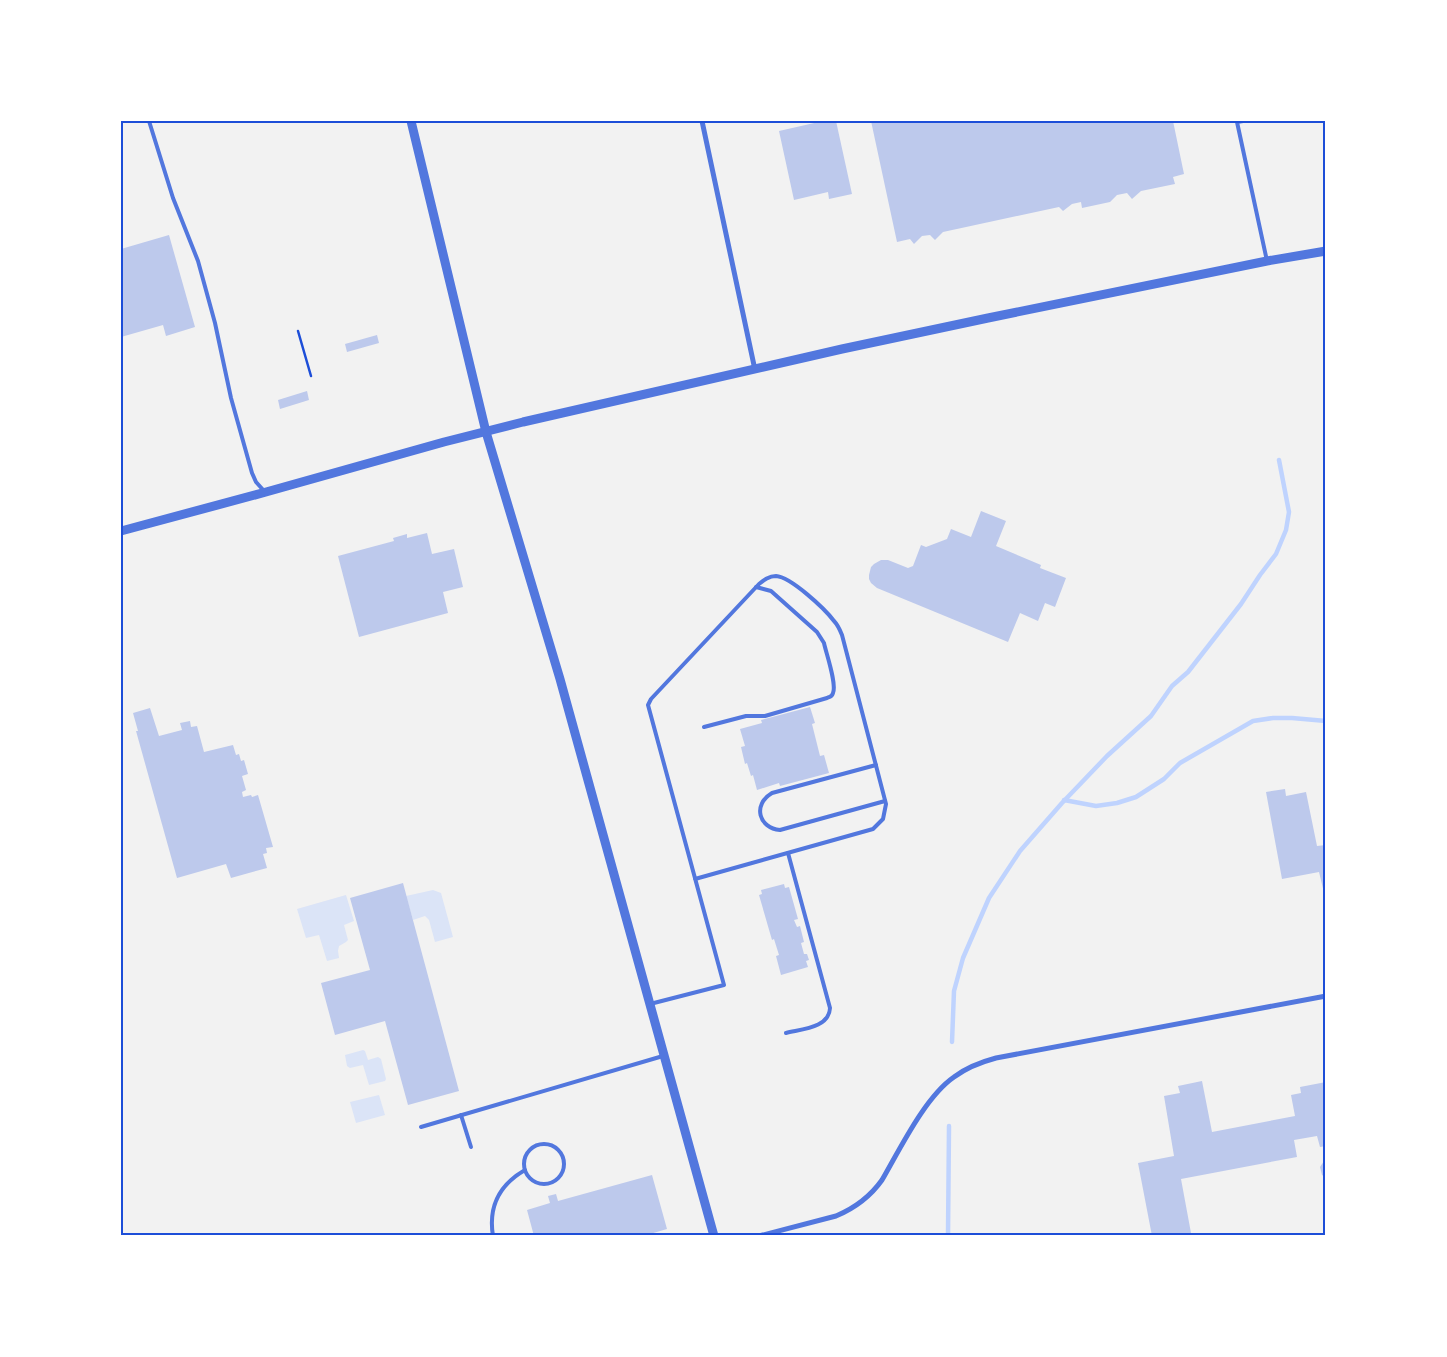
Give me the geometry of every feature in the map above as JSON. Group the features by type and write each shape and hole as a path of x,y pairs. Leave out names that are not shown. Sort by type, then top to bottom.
{"street":[{"path":"410,121 486,432 560,679 714,1236"},
{"path":"702,121 755,370"},
{"path":"121,531 523,422 842,349 1267,261 1326,251"},
{"path":"759,1236 825,1219 847,1211 862,1202 882,1180 923,1110 936,1093 949,1080 967,1068 996,1058 1326,996"}],"lane":[{"path":"149,121 173,198 198,261 230,398 252,474 256,482 266,492"},
{"path":"1243,121 1237,122 1267,261"},
{"path":"650,1004 724,985 648,705 651,699 756,587 772,576 786,578 797,585 834,620 842,635 885,801 884,820 873,829 696,879"},
{"path":"704,727 746,716 765,716 831,697 833,694 834,685 821,637 771,591 756,587"},
{"path":"876,765 772,793 760,804 760,814 766,824 780,830 885,801"},
{"path":"786,1034 822,1023 828,1016 830,1008 788,853"},
{"path":"421,1127 664,1056"},
{"path":"461,1115 471,1146"},
{"path":"539,1145 552,1146 559,1151 563,1160 561,1174 550,1183 540,1184 536,1182 528,1176 525,1170 524,1160 526,1156 531,1149 539,1145"},
{"path":"493,1236 492,1217 496,1200 506,1185 525,1170"}],"path":[{"path":"298,330 311,376"}],"shaded area":[{"path":"433,890 441,893 453,937 435,942 429,920 425,916 413,920 406,896"},
{"path":"346,895 354,921 344,925 348,940 339,946 339,958 327,961 319,935 306,938 297,909"},
{"path":"363,1050 368,1060 378,1057 381,1059 385,1081 369,1085 363,1065 350,1068 347,1066 345,1055"},
{"path":"379,1095 385,1115 356,1123 350,1102"}],"building":[{"path":"823,121 836,121 852,194 829,199 828,192 794,200 779,131"},
{"path":"871,121 1173,121 1184,174 1173,177 1175,184 1141,191 1132,199 1127,193 1117,195 1110,202 1082,208 1081,202 1072,204 1063,211 1059,207 943,232 935,240 930,235 922,236 914,244 910,239 897,242"},
{"path":"169,235 195,327 166,336 163,325 121,337 121,249"},
{"path":"377,335 379,343 347,352 345,344"},
{"path":"307,391 309,400 280,409 278,400"},
{"path":"981,511 1006,521 996,546 1041,565 1040,568 1066,578 1055,607 1045,603 1038,621 1020,613 1008,642 877,588 869,579 871,567 881,560 888,560 908,568 913,566 921,545 926,547 947,539 951,529 971,537"},
{"path":"427,533 432,554 454,549 463,587 443,592 448,613 359,637 338,556 394,541 393,538 407,534 407,538"},
{"path":"810,707 815,723 812,724 820,756 824,755 829,773 780,786 779,783 757,790 753,775 751,776 747,763 745,764 741,747 745,746 740,729 762,723 761,720"},
{"path":"150,708 159,736 182,730 180,723 190,721 191,727 197,726 204,752 233,745 236,755 239,754 241,761 244,760 248,774 242,776 246,790 242,792 243,797 258,795 273,847 266,848 267,853 263,854 267,868 231,878 226,864 177,878 136,731 138,731 133,713"},
{"path":"1285,789 1286,796 1306,792 1317,846 1326,845 1326,901 1319,872 1282,879 1266,792"},
{"path":"403,883 459,1091 408,1105 385,1021 335,1035 321,983 370,970 350,898"},
{"path":"784,884 785,888 789,887 798,919 794,920 797,927 800,926 804,942 801,943 804,954 807,954 809,960 806,961 808,967 781,975 776,956 779,955 774,939 772,940 759,895 762,894 761,890"},
{"path":"1202,1081 1212,1132 1295,1116 1291,1095 1301,1093 1300,1087 1326,1082 1326,1146 1320,1147 1317,1136 1294,1140 1297,1157 1181,1179 1191,1233 1180,1236 1152,1236 1138,1163 1174,1156 1164,1096 1180,1093 1178,1086"},
{"path":"1326,1158 1326,1178 1322,1175 1320,1167"},
{"path":"652,1175 667,1229 643,1236 534,1236 527,1210 550,1203 548,1196 556,1194 558,1201"}],"waterway":[{"path":"952,1042 954,991 963,958 989,898 1020,851 1107,756 1151,716 1172,686 1188,672 1241,604 1276,554 1286,530 1289,512 1279,460"},
{"path":"1064,800 1096,806 1117,803 1136,797 1164,779 1180,763 1253,721 1273,718 1326,721"},
{"path":"948,1236 949,1126"}]}
